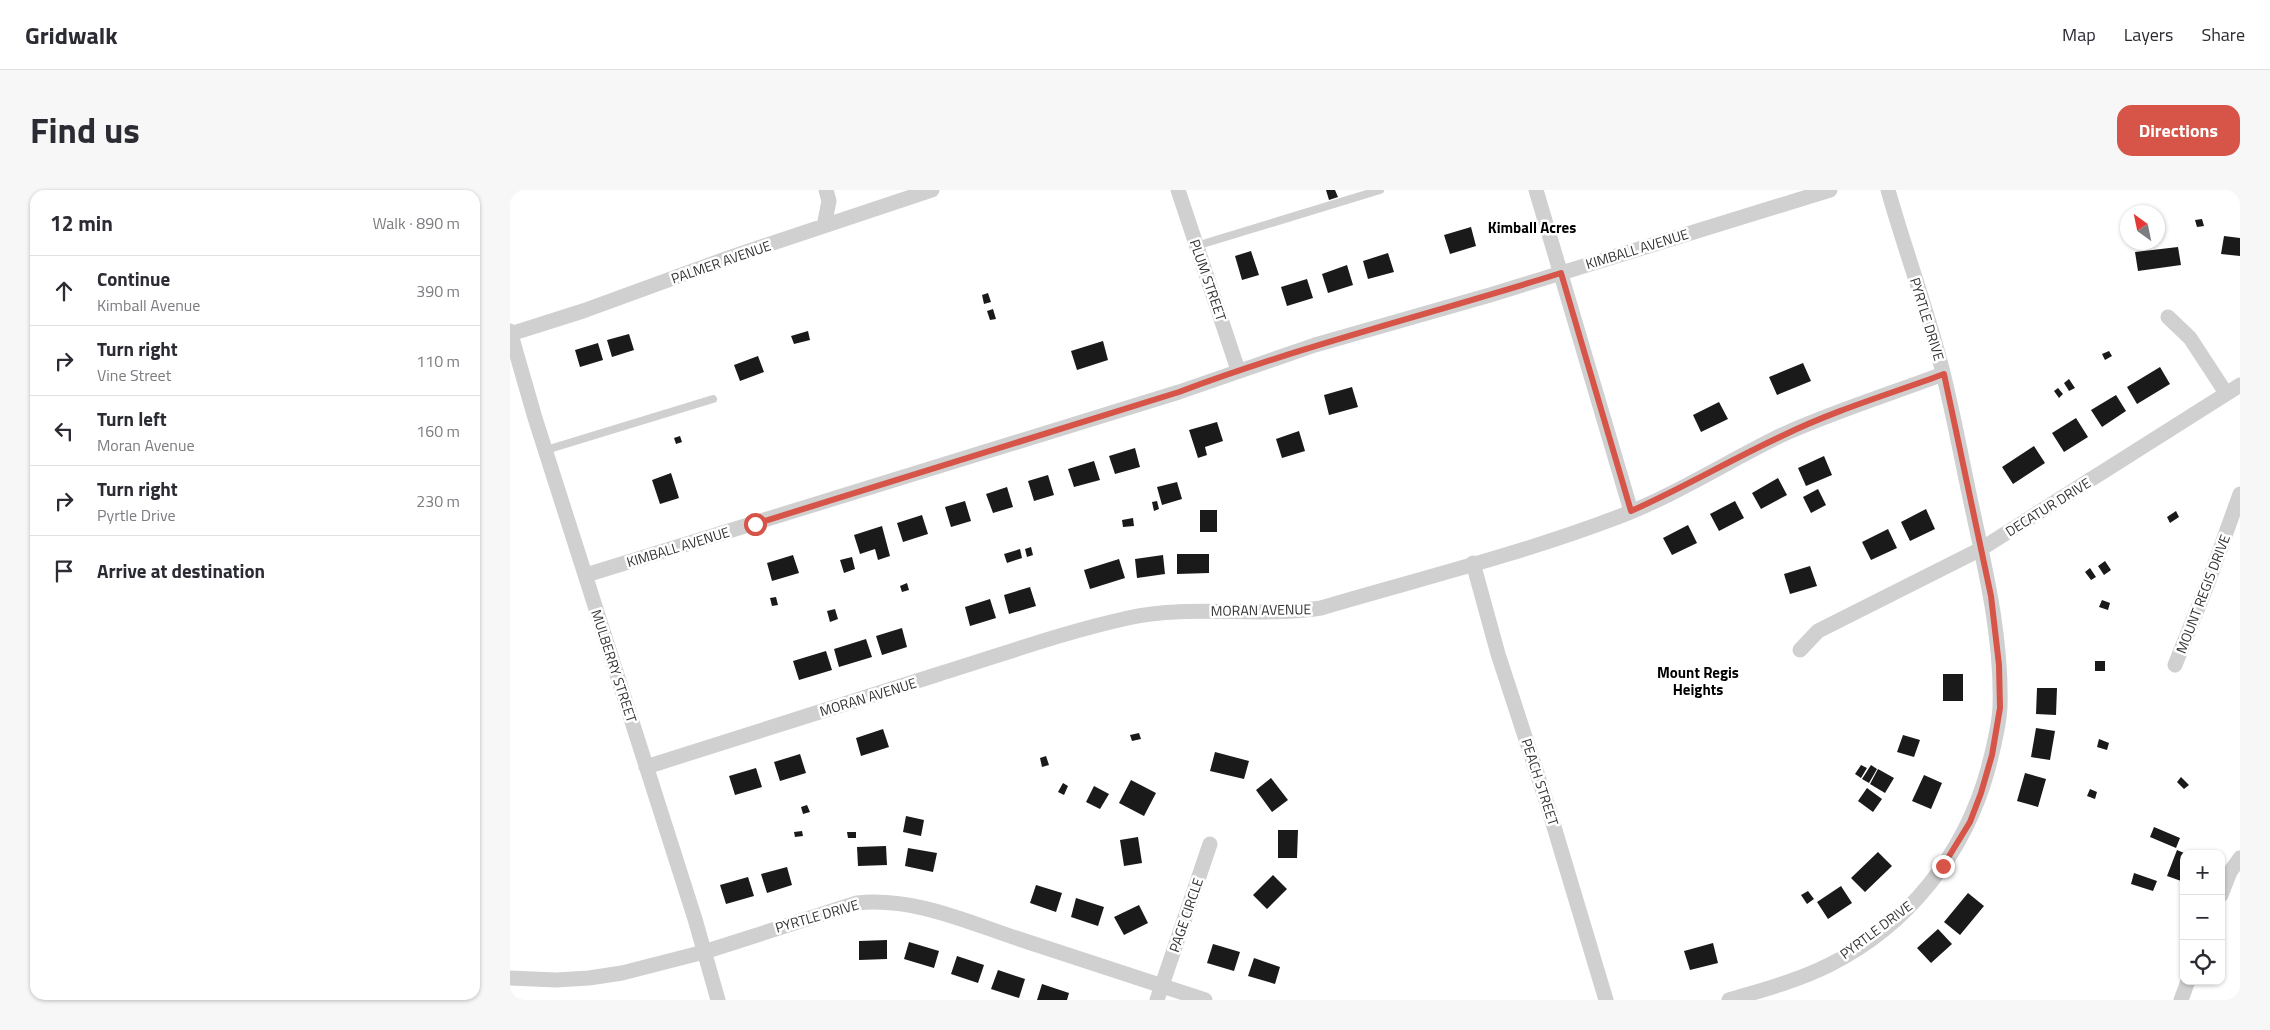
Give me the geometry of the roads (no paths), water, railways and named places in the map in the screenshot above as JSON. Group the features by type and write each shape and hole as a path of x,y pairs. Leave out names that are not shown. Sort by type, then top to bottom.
{"street":[{"path":"824,226 829,201 826,190"},
{"name":"PALMER AVENUE","path":"510,333 583,311 932,190"},
{"name":"PLUM STREET","path":"1178,190 1238,370"},
{"path":"1536,190 1631,511"},
{"name":"KIMBALL AVENUE","path":"586,575 1179,392 1238,370 1830,190"},
{"name":"PYRTLE DRIVE","path":"1729,1000 1800,978 1830,965 1857,949 1893,922 1916,900 1943,866 1966,828 1981,793 1989,765 2000,708 1995,622 1944,374 1888,190"},
{"path":"2168,316 2190,338 2226,393"},
{"name":"MULBERRY STREET","path":"510,333 718,1000"},
{"name":"MORAN AVENUE","path":"646,766 1026,647 1128,618 1169,612 1297,612 1320,608 1526,548 1631,511 1672,493 1783,435 1818,420 1944,374"},
{"name":"DECATUR DRIVE","path":"1800,650 1818,631 1981,549 2240,385"},
{"name":"MOUNT REGIS DRIVE","path":"2175,665 2209,580 2240,494"},
{"name":"PEACH STREET","path":"1473,563 1498,654 1549,810 1606,1000"},
{"name":"PAGE CIRCLE","path":"1160,993 1210,844"},
{"path":"2225,885 2230,872 2240,858"},
{"name":"PYRTLE DRIVE","path":"510,978 556,980 622,973 704,952 857,903 877,901 897,902 963,920 1160,993 1205,1000"},
{"path":"2181,1000 2187,985"}],"lane":[{"path":"1196,246 1380,190"},
{"path":"546,450 713,399"}],"district":[{"name":"Kimball Acres","path":"1532,228"},
{"name":"Mount Regis Heights","path":"1698,682"}]}
